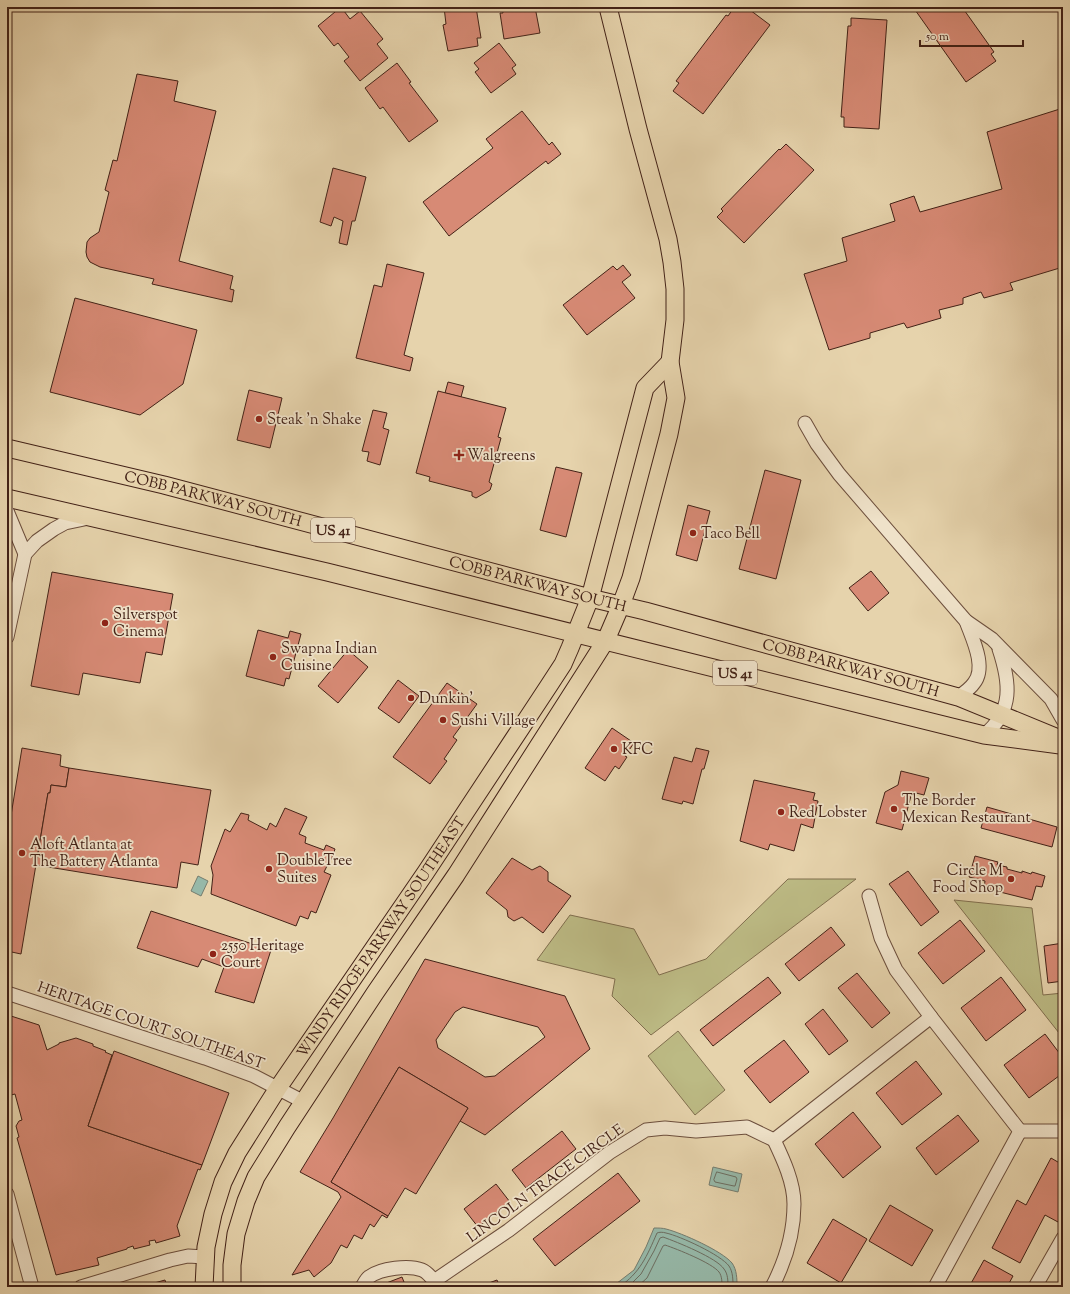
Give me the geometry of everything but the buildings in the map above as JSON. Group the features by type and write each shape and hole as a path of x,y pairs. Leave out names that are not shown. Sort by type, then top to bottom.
{"main road":[{"name":"WINDY RIDGE PARKWAY SOUTHEAST","path":"232,1287 232,1265 236,1234 246,1200 256,1177 375,993 460,869 606,640 631,578 669,434 676,398 670,362 675,320 675,289 668,239 638,129 608,7"},
{"name":"WINDY RIDGE PARKWAY SOUTHEAST","path":"204,1287 205,1257 213,1214 224,1182 237,1153 278,1088 426,872 563,664 577,633 590,598 645,388 670,362"},
{"name":"COBB PARKWAY SOUTH","path":"7,448 164,485 820,658 958,697 1063,740"},
{"name":"COBB PARKWAY SOUTH","path":"7,498 233,549 606,640 984,735 1063,745"}],"street":[{"path":"805,423 839,474 966,621 992,639 1051,699 1063,720"},
{"path":"7,511 25,554"},
{"path":"7,637 25,554 38,541 54,529 65,524 92,518"},
{"path":"958,697 975,683 980,670 979,661 966,621"},
{"path":"984,735 992,728 1002,715 1007,700 1008,682 998,645"},
{"path":"869,896 881,938 896,970 1020,1130"},
{"name":"HERITAGE COURT SOUTHEAST","path":"7,993 206,1058 254,1076 304,1102"},
{"path":"772,1287 779,1274 790,1239 794,1204 791,1184 784,1161 774,1140 931,1017"},
{"name":"LINCOLN TRACE CIRCLE","path":"362,1287 369,1277 394,1268 415,1268 424,1271 436,1284 609,1153 646,1130 665,1128 696,1131 747,1127 774,1140"},
{"path":"1020,1130 1063,1131"},
{"path":"935,1287 1020,1130"},
{"path":"7,1194 32,1287"},
{"path":"1035,1287 1063,1238"},
{"path":"81,1287 170,1260 188,1256 205,1257"}],"shaded area":[{"path":"788,879 856,879 651,1035 612,996 615,979 537,960 570,915 634,929 659,975 706,959"},
{"path":"954,900 1032,908 1043,995 1063,993 1063,1038"},
{"path":"678,1031 725,1090 695,1115 648,1056"}],"water":[{"path":"198,876 208,881 201,896 191,891"},
{"path":"713,1167 742,1174 738,1192 709,1185"},
{"path":"654,1228 665,1229 682,1234 720,1253 732,1263 735,1269 737,1287 612,1287 634,1270"}],"place":[{"name":"Steak 'n Shake","path":"259,419"},
{"name":"Walgreens","path":"459,455"},
{"name":"Taco Bell","path":"693,533"},
{"name":"Silverspot Cinema","path":"105,623"},
{"name":"Swapna Indian Cuisine","path":"273,657"},
{"name":"Dunkin'","path":"411,698"},
{"name":"Sushi Village","path":"443,720"},
{"name":"KFC","path":"614,749"},
{"name":"The Border Mexican Restaurant","path":"894,809"},
{"name":"Red Lobster","path":"781,812"},
{"name":"Aloft Atlanta at The Battery Atlanta","path":"22,853"},
{"name":"DoubleTree Suites","path":"269,869"},
{"name":"Circle M Food Shop","path":"1011,879"},
{"name":"2550 Heritage Court","path":"213,954"}]}
